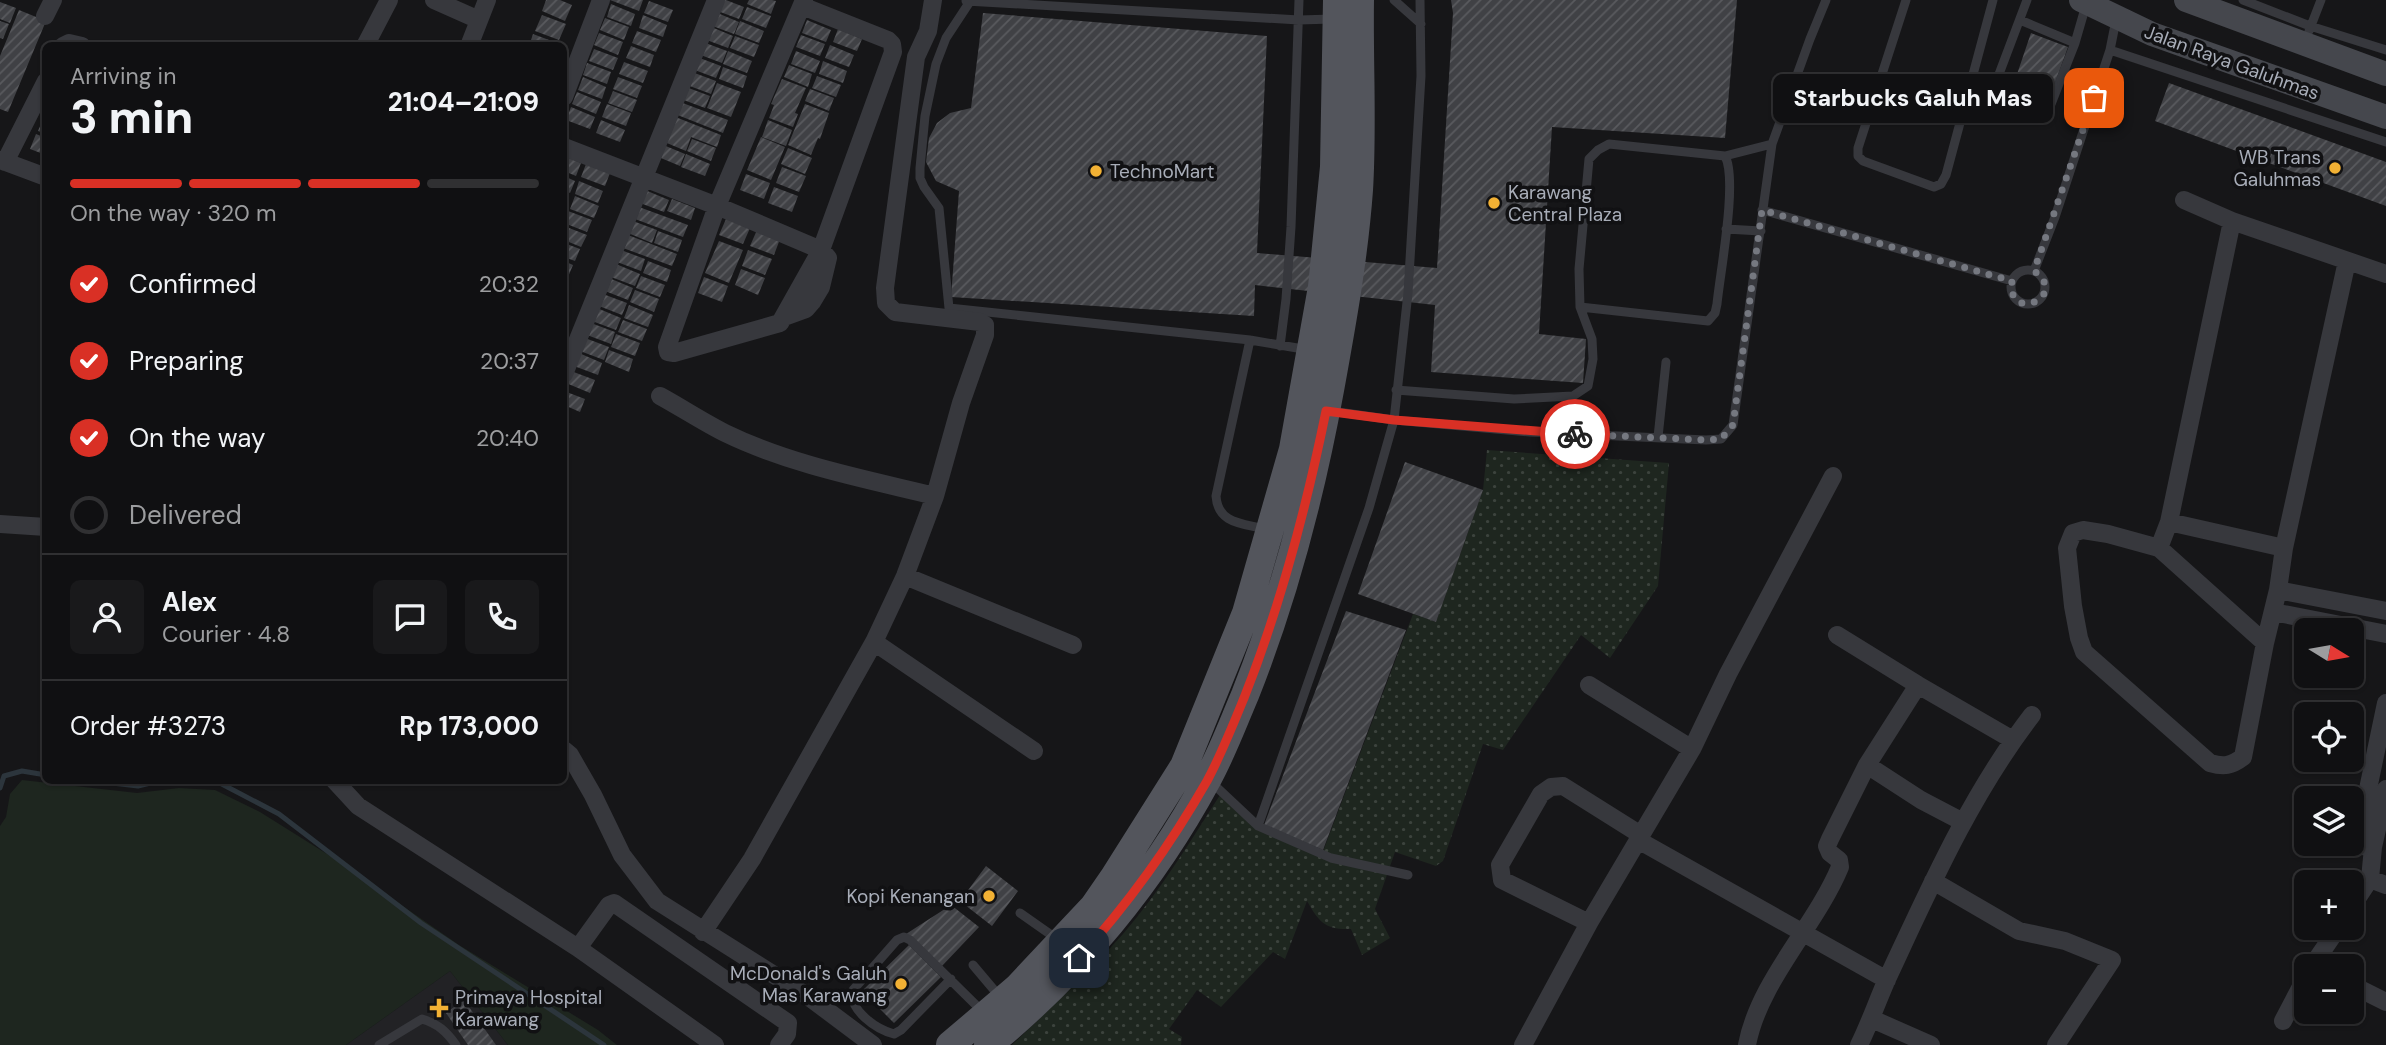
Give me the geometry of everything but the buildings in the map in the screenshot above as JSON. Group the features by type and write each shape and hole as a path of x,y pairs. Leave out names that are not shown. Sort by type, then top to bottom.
{"main road":[{"path":"988,1045 1063,975 1111,923 1162,853 1208,779 1251,680 1283,591 1326,411 1344,313 1359,188 1360,0"},
{"path":"2186,0 2308,34 2386,74"},
{"name":"Jalan Raya Galuhmas","path":"2084,2 2116,19 2232,64 2386,117"},
{"path":"950,1045 995,1008 1094,906 1141,837 1184,766 1246,614 1293,449 1312,350 1334,167 1337,9"}],"street":[{"path":"367,42 389,0"},
{"path":"434,0 479,20"},
{"path":"471,42 487,0"},
{"path":"567,89 601,0"},
{"path":"567,366 716,0"},
{"path":"703,932 752,859 874,642 905,576 935,496 961,403 985,335 985,326 980,322 895,312 886,303 885,288 916,57 928,31 933,0"},
{"path":"803,3 888,40 892,44 893,52 821,250 780,323 674,353 668,352 667,347 717,206 803,3"},
{"path":"42,88 3,161 42,176"},
{"path":"567,148 717,206 821,250"},
{"path":"2184,201 2232,221 2386,274"},
{"path":"2159,548 2169,522 2232,221"},
{"path":"2265,643 2159,548 2083,530 2073,533 2067,548 2079,638 2084,652 2210,763 2221,767 2233,765 2243,757 2278,590 2284,548 2347,261"},
{"path":"660,396 727,434 792,459 840,474 935,496"},
{"path":"1523,1045 1589,923 1692,749 1728,674 1833,476"},
{"path":"2169,522 2284,548"},
{"path":"0,524 42,527"},
{"path":"905,576 1073,645"},
{"path":"2278,590 2386,611"},
{"path":"2273,612 2386,634"},
{"path":"1837,635 2013,740"},
{"path":"874,642 1034,751"},
{"path":"1588,685 1692,749"},
{"path":"1747,1045 1751,1027 1762,1002 1840,867 1839,860 1830,853 1827,846 1867,765 1918,685"},
{"path":"2374,847 2361,846 2358,837 2386,703"},
{"path":"1859,1045 1933,881 1963,822 2013,740 2032,715"},
{"path":"567,752 593,794 622,855 656,901 808,997 873,1045"},
{"path":"1867,765 1921,800 1963,822"},
{"path":"338,784 358,806 579,948 715,1045"},
{"path":"1589,923 1502,880 1500,865 1541,794 1551,787 1563,786 1639,837 1803,934 1887,980"},
{"path":"2364,895 2378,882 2374,847 2386,789"},
{"path":"1933,881 2020,931 2065,941 2112,960 2056,1045"},
{"path":"579,948 608,905 614,903 788,1023 787,1034 779,1045"},
{"path":"2364,991 2386,1002"},
{"path":"2283,1021 2294,1000"},
{"path":"1872,1019 1931,1045"}],"lane":[{"path":"1280,346 1290,239 1299,0"},
{"path":"1394,0 1421,24"},
{"path":"1258,825 1369,508 1394,420 1408,293 1421,76 1420,0"},
{"path":"1326,411 1530,432 1721,439 1733,425 1772,144 1826,0"},
{"path":"1906,0 1858,148 1858,156 1863,162 1934,187 1941,184 1946,175 1993,0"},
{"path":"2027,0 1993,90 1993,97 1996,102 2030,116 2042,113 2050,104 2075,43 2084,2"},
{"path":"2243,0 2308,34 2386,50"},
{"path":"2308,34 2321,0"},
{"path":"1312,350 1250,340 949,308 939,208 924,187 920,169 925,116 936,64 946,38 966,1 1299,20 1337,9"},
{"path":"2034,271 2110,50 2116,19"},
{"path":"2020,20 2075,43"},
{"path":"2110,50 2386,142"},
{"path":"1396,390 1514,399 1573,396 1588,386 1593,359 1592,339 1580,307 1579,269 1589,159 1609,144 1726,156 1772,144"},
{"path":"1580,307 1707,321 1715,313 1726,229 1730,164 1726,156"},
{"path":"1762,210 2012,281"},
{"path":"1726,229 1761,231"},
{"path":"2021,271 2034,271 2044,280 2044,293 2035,303 2017,300 2013,294 2012,281 2021,271"},
{"path":"1250,340 1216,496 1217,509 1225,518 1271,531"},
{"path":"1658,437 1666,362"},
{"path":"1208,779 1258,825 1331,858 1408,875"},
{"path":"1020,913 1061,942"},
{"path":"951,979 894,1034 885,1031 855,1008 851,998 853,990 897,940 904,937 951,979 995,1008"},
{"path":"973,965 995,1008"},
{"path":"379,1045 422,1019 437,1024 449,1034 456,1045"}],"shaded area":[{"path":"1487,450 1669,463 1658,586 1610,658 1581,635 1503,750 1483,744 1443,861 1436,866 1395,852 1375,909 1390,938 1362,955 1351,929 1335,928 1324,923 1307,901 1285,959 1273,952 1221,1007 1197,990 1169,1029 1182,1037 1181,1045 1012,1045 1083,977 1123,934 1163,882 1222,792 1258,826 1322,854 1413,614 1436,622 1483,490"},
{"path":"22,780 137,793 179,788 215,790 260,812 335,859 459,945 598,1030 617,1045 508,1045 450,971 346,1045 0,1045 0,826 6,817 10,794"},
{"name":"Primaya Hospital Karawang","path":"450,971 508,1045 346,1045"}],"waterway":[{"path":"0,788 4,776 22,771 42,774"},
{"path":"121,784 146,784"},
{"path":"222,784 279,814 421,923 604,1045"}],"way so far":[{"path":"1575,434 1706,440 1721,439 1733,425 1762,210 2012,281 2011,288 2017,300 2022,303 2035,303 2044,293 2045,286 2044,280 2034,271 2094,98"}],"place":[{"name":"Starbucks Galuh Mas","path":"2094,98"},
{"name":"WB Trans Galuhmas","path":"2335,168"},
{"name":"TechnoMart","path":"1096,171"},
{"name":"Karawang Central Plaza","path":"1494,203"},
{"name":"Kopi Kenangan","path":"989,896"},
{"name":"McDonald's Galuh Mas Karawang","path":"901,984"},
{"name":"Primaya Hospital Karawang","path":"439,1008"}],"route":[{"path":"1079,958 1111,923 1162,853 1208,779 1218,757 1260,657 1283,591 1326,411 1394,420 1575,434"}]}
